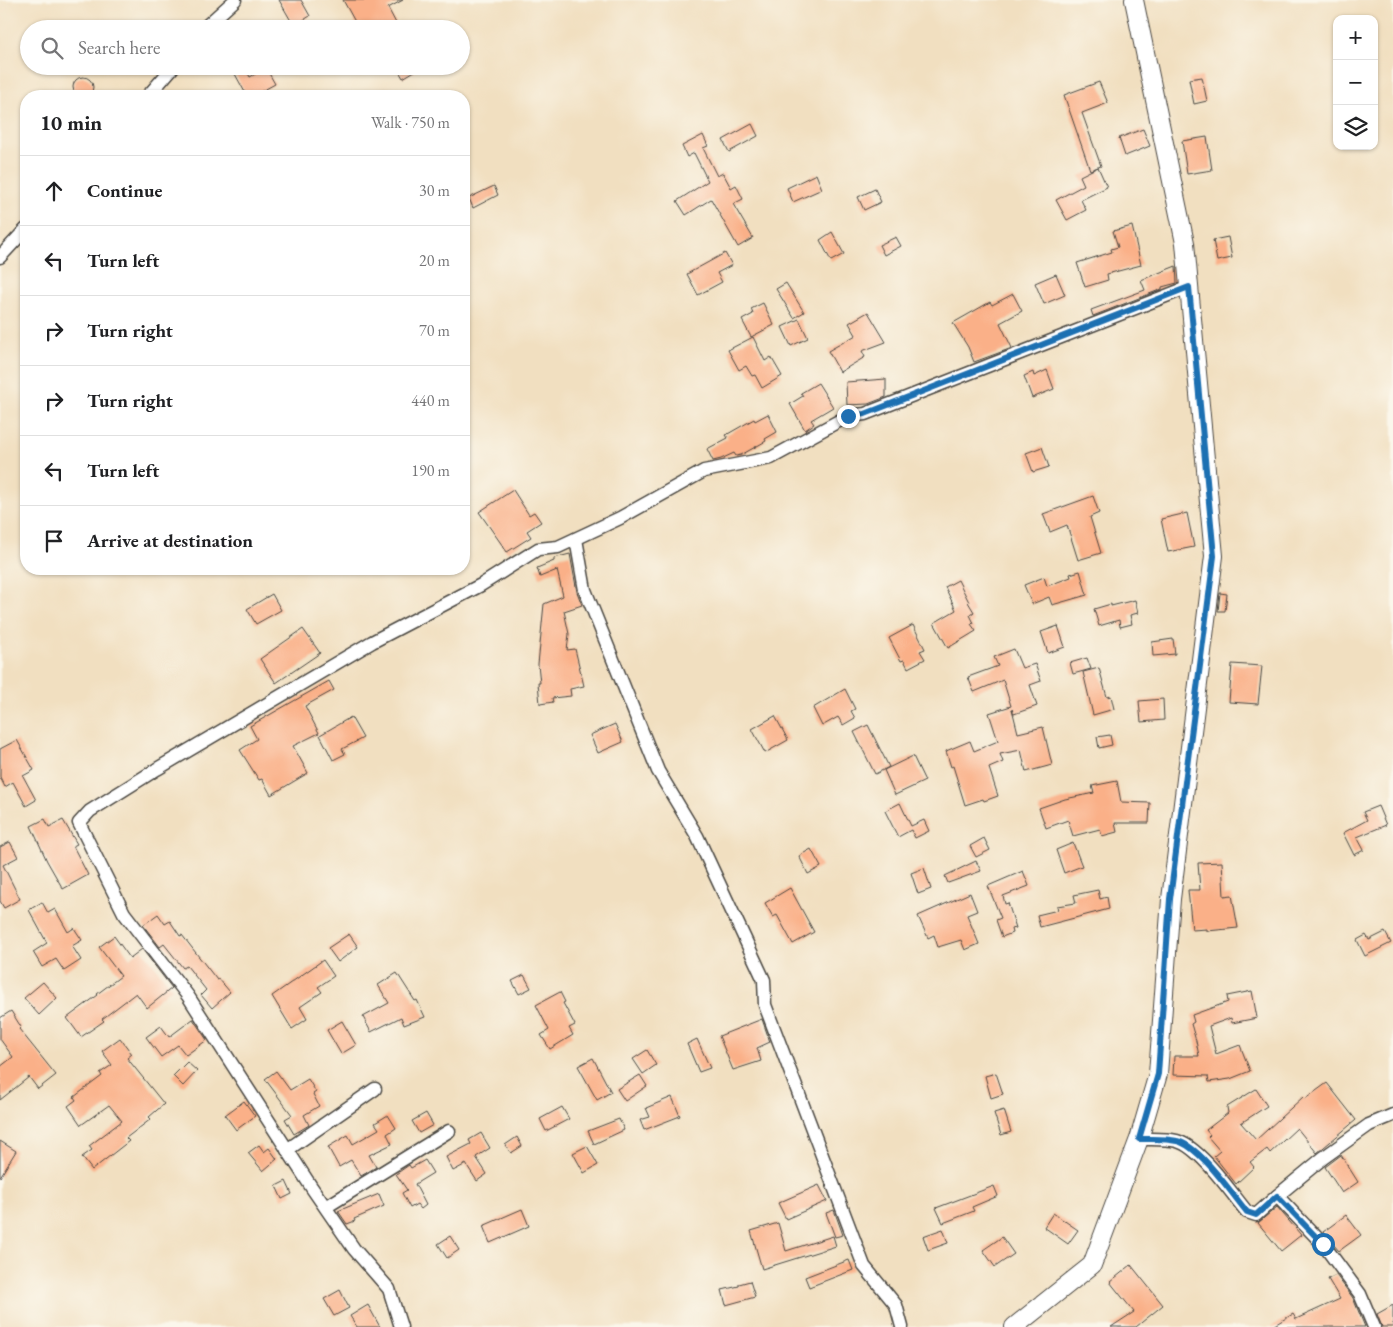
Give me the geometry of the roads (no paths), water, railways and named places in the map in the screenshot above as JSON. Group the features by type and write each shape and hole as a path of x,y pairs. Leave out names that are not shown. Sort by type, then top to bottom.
{"street":[{"path":"213,20 235,0"},
{"path":"1014,1327 1092,1265 1139,1139 1158,1074 1170,899 1214,556 1185,243 1134,0"},
{"path":"153,90 166,75"},
{"path":"0,257 20,235"},
{"path":"401,1327 389,1289 354,1249 287,1150 188,996 124,913 79,823 90,811 157,768 372,642 481,585 538,549 558,547 576,539 620,518 704,471 771,458 848,416 865,414 1189,287"},
{"path":"576,539 585,590 658,771 697,836 764,980 765,1005 864,1266 896,1305 902,1327"},
{"path":"287,1150 375,1089"},
{"path":"1139,1139 1178,1141 1188,1146 1208,1164 1247,1212 1256,1215 1323,1158 1369,1125 1393,1115"},
{"path":"326,1207 449,1132"},
{"path":"1277,1196 1323,1244 1360,1294 1374,1327"}]}
